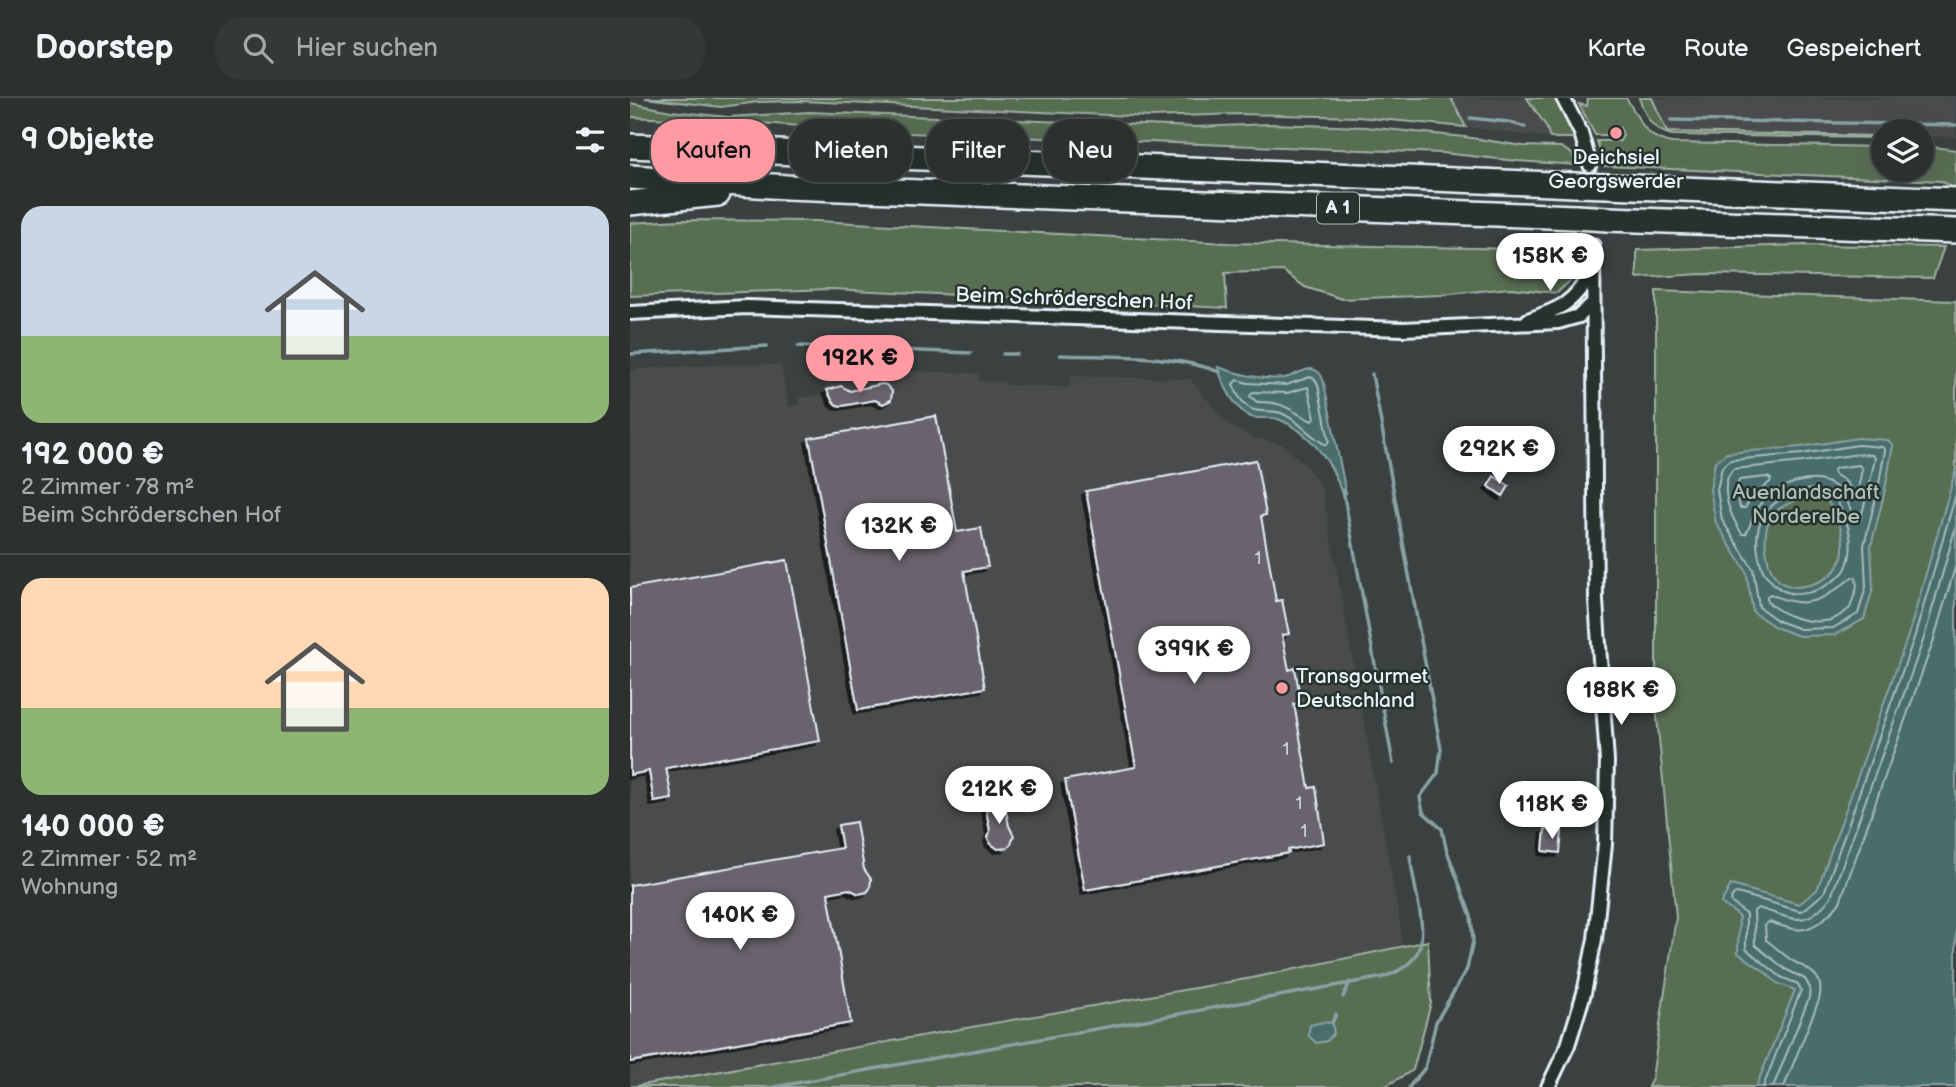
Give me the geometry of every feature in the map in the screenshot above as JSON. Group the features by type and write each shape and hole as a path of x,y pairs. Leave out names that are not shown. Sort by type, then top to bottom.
{"highway":[{"name":"A 1","path":"630,144 1956,200"},
{"path":"630,177 788,187"},
{"name":"A 1","path":"630,203 788,187 1956,231"}],"street":[{"path":"1563,98 1581,133 1590,165"},
{"path":"1548,1087 1567,1045 1584,993 1595,939 1605,844 1607,761 1595,591 1593,246"},
{"name":"Beim Schröderschen Hof","path":"1517,324 1573,299 1592,271"},
{"name":"Beim Schröderschen Hof","path":"630,313 747,307 1402,329 1565,321 1579,316 1592,304"}],"shaded area":[{"path":"1451,98 1527,98 1546,126 1550,138 1466,127"},
{"path":"1652,98 1956,98 1956,137 1934,136 1934,119 1871,119 1871,136 1667,132"},
{"path":"744,364 781,365 789,407 800,405 798,398 826,393 822,368 979,373 979,381 1004,382 1005,385 1070,387 1070,376 1190,379 1229,425 1254,438 1283,444 1309,469 1322,488 1401,928 1401,942 1396,950 1390,955 630,1087 630,370"}],"green space":[{"path":"645,98 1451,98 1466,127 1358,117 1239,114 1151,117 802,101 758,102 721,107"},
{"path":"1527,98 1555,98 1574,135 1573,138 1550,138 1546,126"},
{"path":"1588,98 1626,98 1639,121 1649,132 1662,141 1672,143 1871,147 1871,178 1604,166 1597,141 1620,141 1623,135 1620,128 1611,128 1611,135 1595,135 1579,104 1587,106"},
{"path":"1639,98 1652,98 1667,132 1871,138 1672,135 1654,126"},
{"path":"630,103 671,111 728,117 809,112 990,119 926,119 926,134 912,133 912,119 789,119 789,125 775,124 775,119 630,117"},
{"path":"1029,121 1043,121 1043,138 1029,138"},
{"path":"1137,125 1366,127 1523,146 1561,147 1572,154 1576,165 1442,153 1137,142"},
{"path":"1934,148 1956,150 1956,189 1941,181 1934,181"},
{"path":"680,220 817,221 1228,243 1576,250 1573,278 1557,293 1510,288 1441,295 1342,299 1305,287 1283,271 1225,273 1227,308 831,289 630,296 630,223"},
{"path":"1805,245 1944,247 1933,278 1702,274 1637,278 1637,250"},
{"name":"Auenlandschaft Norderelbe","path":"1656,291 1956,301 1956,1087 1648,1087 1652,1078 1676,917 1656,707"},
{"path":"1428,941 1431,1003 1413,1070 1384,1087 630,1087 1252,978"}],"water":[{"path":"1218,367 1267,378 1287,377 1310,369 1318,372 1324,383 1346,493 1341,492 1326,459 1300,431 1278,419 1251,417 1245,413 1226,388"},
{"path":"1858,438 1888,440 1893,445 1871,546 1873,588 1864,619 1835,635 1799,636 1775,627 1753,612 1746,571 1716,523 1710,490 1715,462 1727,453 1800,447","holes":["1811,496 1826,499 1842,535 1841,559 1827,578 1801,587 1786,585 1770,567 1765,542 1769,522 1773,514 1788,504"]},
{"path":"1956,469 1956,1087 1756,1087 1795,990 1777,983 1738,953 1739,916 1721,903 1731,885 1799,904 1817,890 1909,633"},
{"path":"1332,1023 1334,1033 1327,1041 1316,1043 1308,1035 1310,1025"}],"building":[{"path":"882,384 892,391 891,400 883,404 875,400 837,405 827,390 841,386 850,391"},
{"path":"936,416 957,532 981,528 988,567 964,571 985,688 858,710 809,438"},
{"path":"1256,460 1266,515 1261,516 1276,601 1282,600 1289,634 1282,635 1289,670 1295,668 1301,703 1294,704 1309,788 1316,787 1324,843 1288,850 1289,853 1085,890 1065,780 1136,767 1086,491"},
{"path":"1494,476 1509,486 1503,496 1488,486"},
{"path":"787,560 820,741 666,768 672,799 654,802 649,771 630,775 630,588"},
{"path":"1004,801 1014,836 1007,848 998,849 988,838 990,831 985,804"},
{"path":"856,822 864,869 871,879 870,888 859,894 849,889 828,893 851,1023 630,1062 630,885 842,848 838,825"},
{"path":"1545,829 1562,831 1560,853 1543,851"}],"waterway":[{"path":"1470,118 1509,122 1525,127"},
{"path":"1671,120 1956,125"},
{"path":"630,354 767,346"},
{"path":"798,346 971,353"},
{"path":"1003,354 1017,354"},
{"path":"1060,355 1161,359 1220,372"},
{"path":"1372,374 1441,749 1438,773 1420,797 1423,812 1442,829 1446,848 1471,916 1473,941 1467,969 1436,1022 1425,1068 1409,1087"},
{"path":"1343,490 1393,763"},
{"path":"774,1087 1384,977 1408,964 1419,948 1422,927 1410,856"},
{"path":"1343,997 1350,982"},
{"path":"1332,1023 1336,1014"}],"tunnel":[{"path":"1590,165 1593,246"}],"place":[{"name":"Deichsiel Georgswerder","path":"1616,133"},
{"name":"Transgourmet Deutschland","path":"1282,688"}]}
